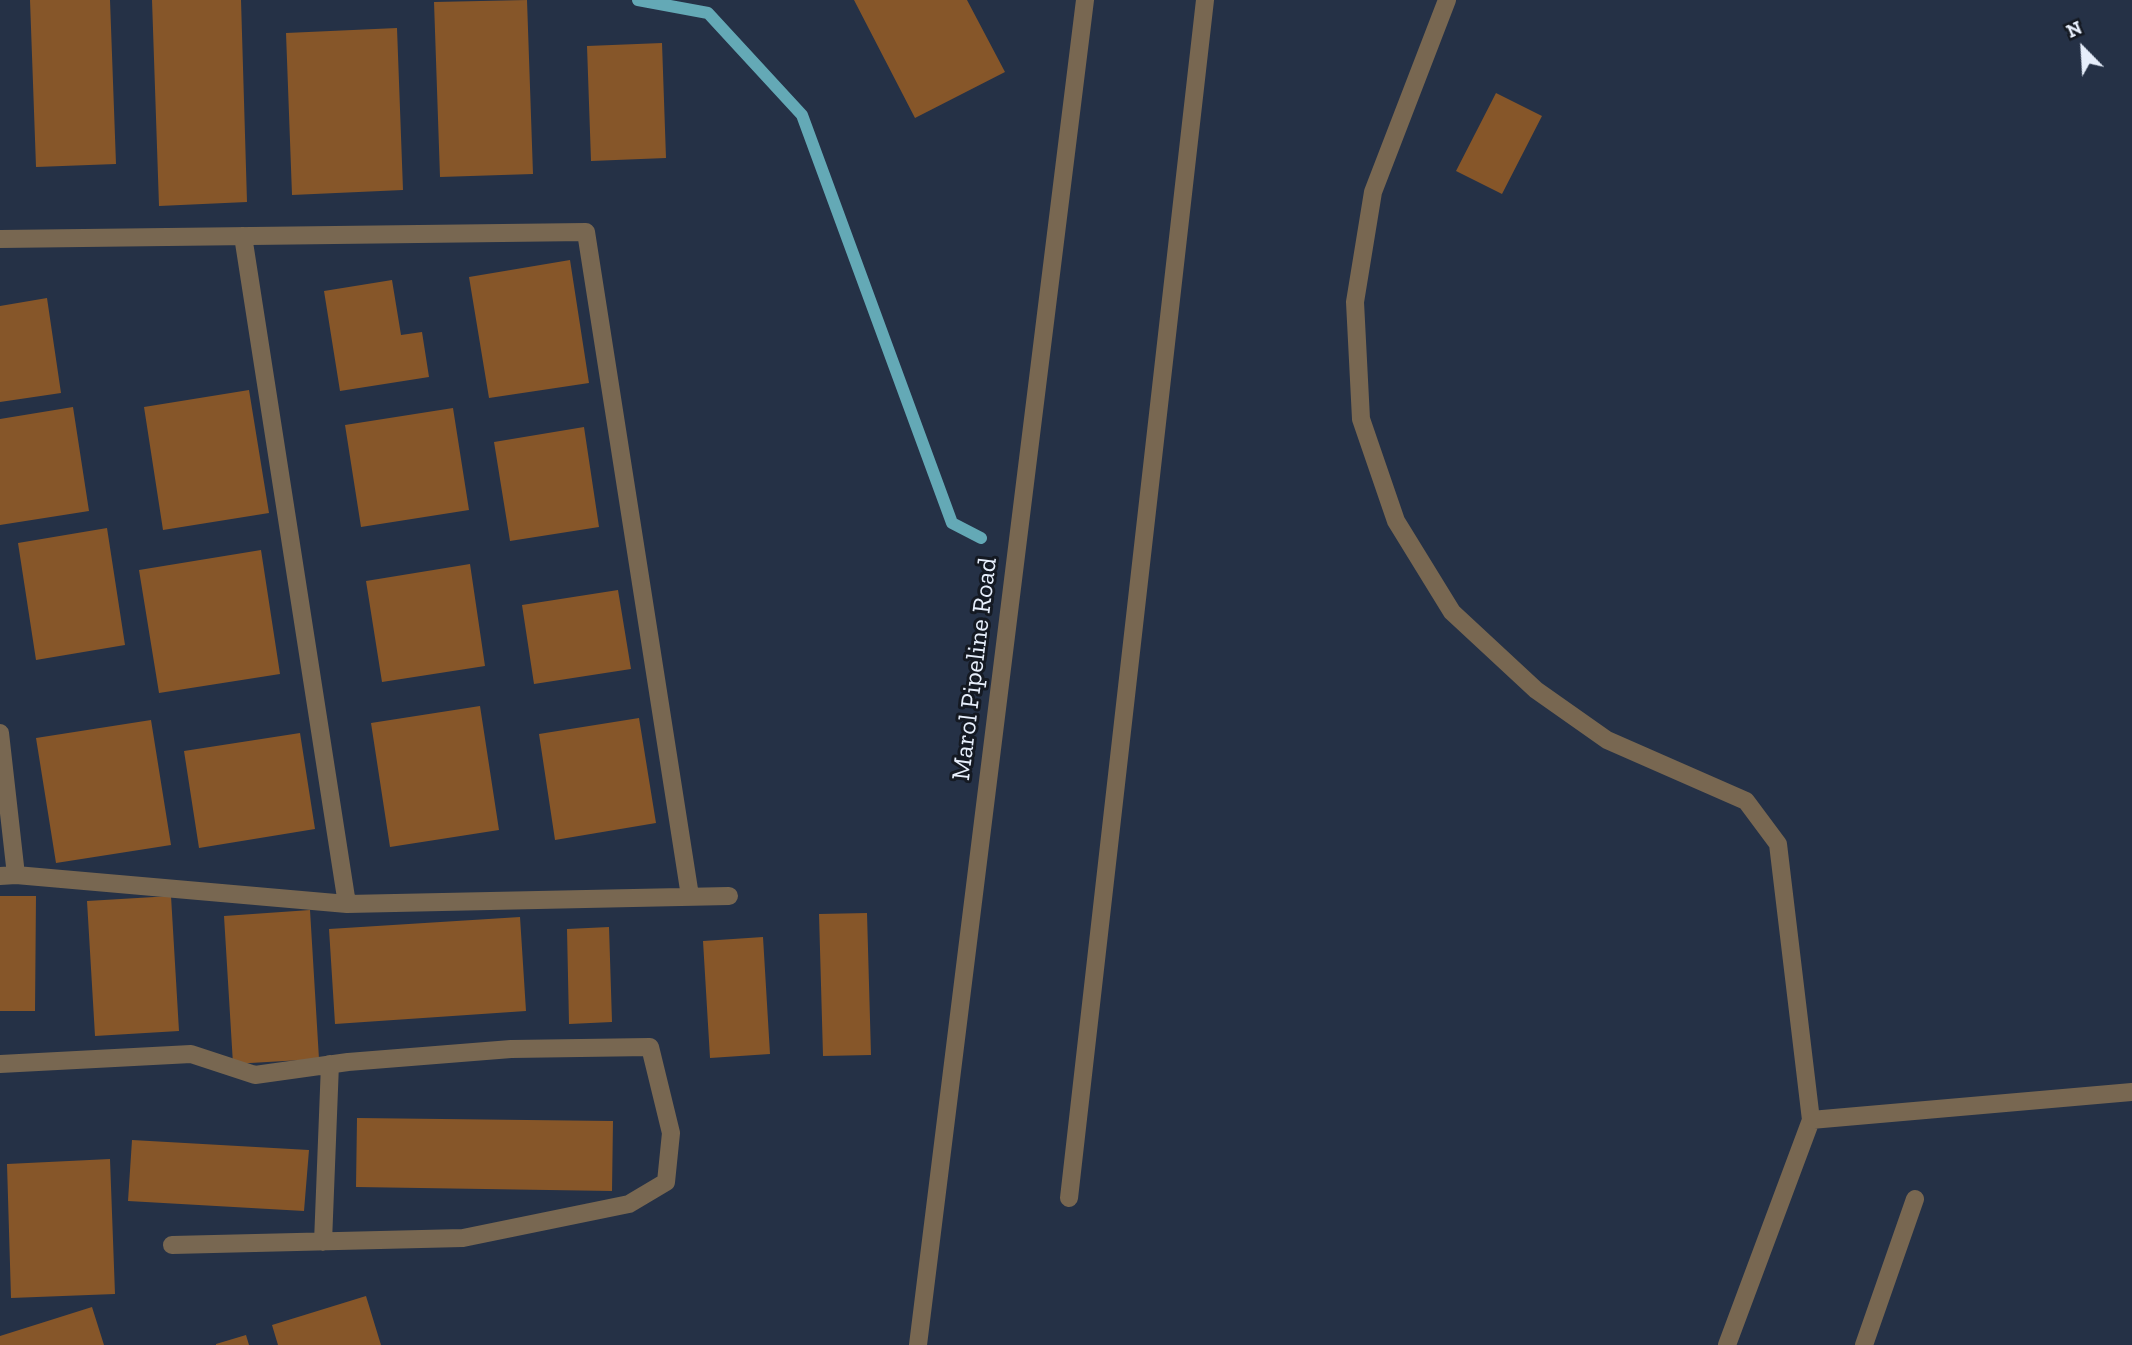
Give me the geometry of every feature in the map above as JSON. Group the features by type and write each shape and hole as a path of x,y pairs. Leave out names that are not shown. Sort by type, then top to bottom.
{"street":[{"name":"Marol Pipeline Road","path":"918,1345 1085,0"},
{"path":"1069,1198 1205,0"},
{"path":"1447,0 1373,192 1355,302 1361,419 1396,521 1452,612 1536,690 1607,740 1746,801 1778,844 1811,1121 1727,1345"},
{"path":"0,239 586,232 690,896"},
{"path":"243,236 347,904"},
{"path":"0,733 8,875 347,904 729,895"},
{"path":"0,1064 191,1055 256,1075 330,1065 512,1049 650,1047 671,1133 666,1182 629,1204 463,1238 172,1245"},
{"path":"323,1242 330,1065"},
{"path":"1811,1121 2132,1092"},
{"path":"1864,1345 1915,1199"}],"building":[{"path":"30,0 110,0 116,164 36,167"},
{"path":"152,0 241,0 247,202 159,206"},
{"path":"527,0 533,174 440,177 434,2"},
{"path":"854,0 967,0 1005,72 915,118"},
{"path":"397,28 403,190 292,195 286,33"},
{"path":"662,43 666,158 591,161 587,46"},
{"path":"1496,93 1542,116 1502,194 1456,171"},
{"path":"570,260 589,383 489,398 469,277"},
{"path":"392,280 401,335 422,332 429,377 340,391 324,291"},
{"path":"47,298 61,393 0,402 0,306"},
{"path":"249,390 269,513 163,530 144,407"},
{"path":"73,407 89,511 0,525 0,419"},
{"path":"453,408 469,510 361,527 345,425"},
{"path":"584,427 599,527 510,541 494,442"},
{"path":"107,528 125,645 36,660 18,543"},
{"path":"261,550 280,674 159,693 139,570"},
{"path":"470,564 485,666 382,682 366,581"},
{"path":"618,590 631,669 534,684 522,605"},
{"path":"480,706 499,830 390,847 371,723"},
{"path":"639,718 656,823 555,840 539,734"},
{"path":"151,720 171,845 56,863 36,738"},
{"path":"300,733 315,829 199,848 184,751"},
{"path":"0,896 36,896 35,1011 0,1011"},
{"path":"171,896 179,1031 95,1036 87,901"},
{"path":"310,910 319,1059 233,1064 224,916"},
{"path":"867,913 871,1055 823,1056 819,914"},
{"path":"520,917 526,1011 335,1024 329,929"},
{"path":"609,927 612,1022 569,1024 567,929"},
{"path":"763,937 770,1054 710,1058 703,941"},
{"path":"357,1118 613,1121 612,1191 356,1187"},
{"path":"132,1140 309,1150 304,1211 128,1201"},
{"path":"110,1159 115,1294 11,1298 7,1164"},
{"path":"366,1296 381,1345 278,1345 272,1325"},
{"path":"92,1307 104,1345 0,1345 0,1336"},
{"path":"246,1335 249,1345 216,1345 216,1344"}],"waterway":[{"path":"638,0 708,13 802,115 952,523 981,538"}]}
